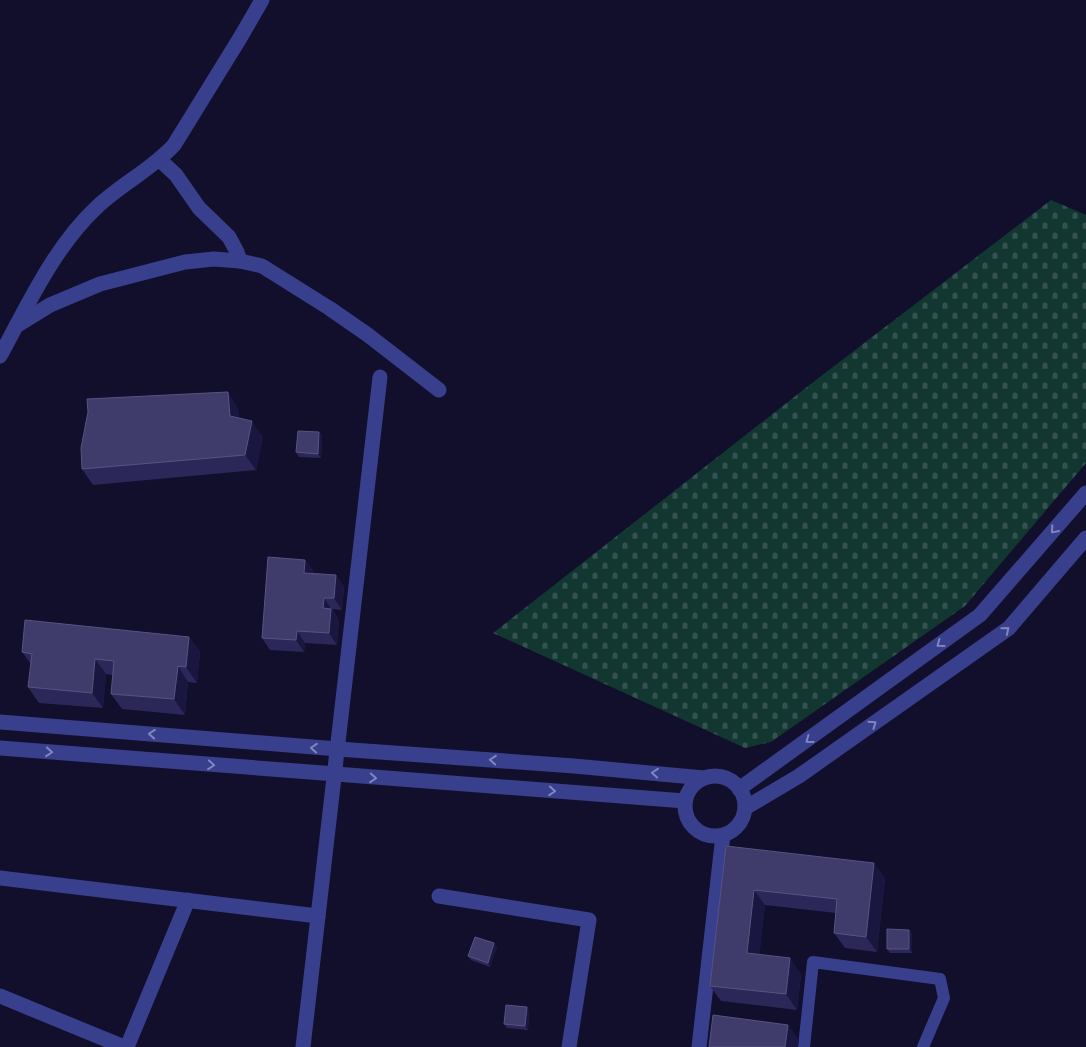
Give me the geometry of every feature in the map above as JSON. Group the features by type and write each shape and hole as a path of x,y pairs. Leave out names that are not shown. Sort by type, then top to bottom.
{"street":[{"path":"0,356 63,244 97,207 160,160 174,145 262,0"},
{"path":"160,160 176,175 199,208 229,237 240,261"},
{"path":"16,326 50,305 100,284 185,262 214,259 240,261 262,266 329,308 368,335 439,390"},
{"path":"303,1047 380,377"},
{"path":"739,789 980,615 1086,493"},
{"path":"745,808 798,776 1009,628 1086,538"},
{"path":"0,722 338,750 574,766 704,778 717,776 730,780 739,789 744,798 745,808 740,822 733,830 723,835 711,835 700,832 691,824 686,813 685,802 692,788 704,778"},
{"path":"0,748 685,802"},
{"path":"700,1047 723,835"},
{"path":"0,878 318,916"},
{"path":"439,896 588,920 569,1047"},
{"path":"0,996 125,1047 188,900"}],"lane":[{"path":"804,1047 813,962 940,978 944,998 922,1047"}],"green space":[{"path":"1051,200 1086,215 1086,463 965,606 771,742 745,748 493,633 812,383"}],"building":[{"path":"228,392 230,416 252,421 245,455 82,469 81,448 88,412 87,399"},
{"path":"298,431 319,432 318,454 296,452"},
{"path":"268,557 305,560 304,573 336,575 334,598 324,598 323,608 331,609 329,633 297,631 296,640 262,638"},
{"path":"25,620 189,637 186,667 178,666 174,699 111,694 114,661 95,659 92,693 28,687 32,654 22,652"},
{"path":"726,846 874,863 866,937 834,933 837,899 754,890 747,953 790,958 786,994 710,986"},
{"path":"887,929 909,930 909,949 887,949"},
{"path":"475,937 494,943 488,963 468,956"},
{"path":"506,1005 527,1007 525,1026 504,1024"},
{"path":"713,1015 788,1025 785,1047 709,1047"}]}
